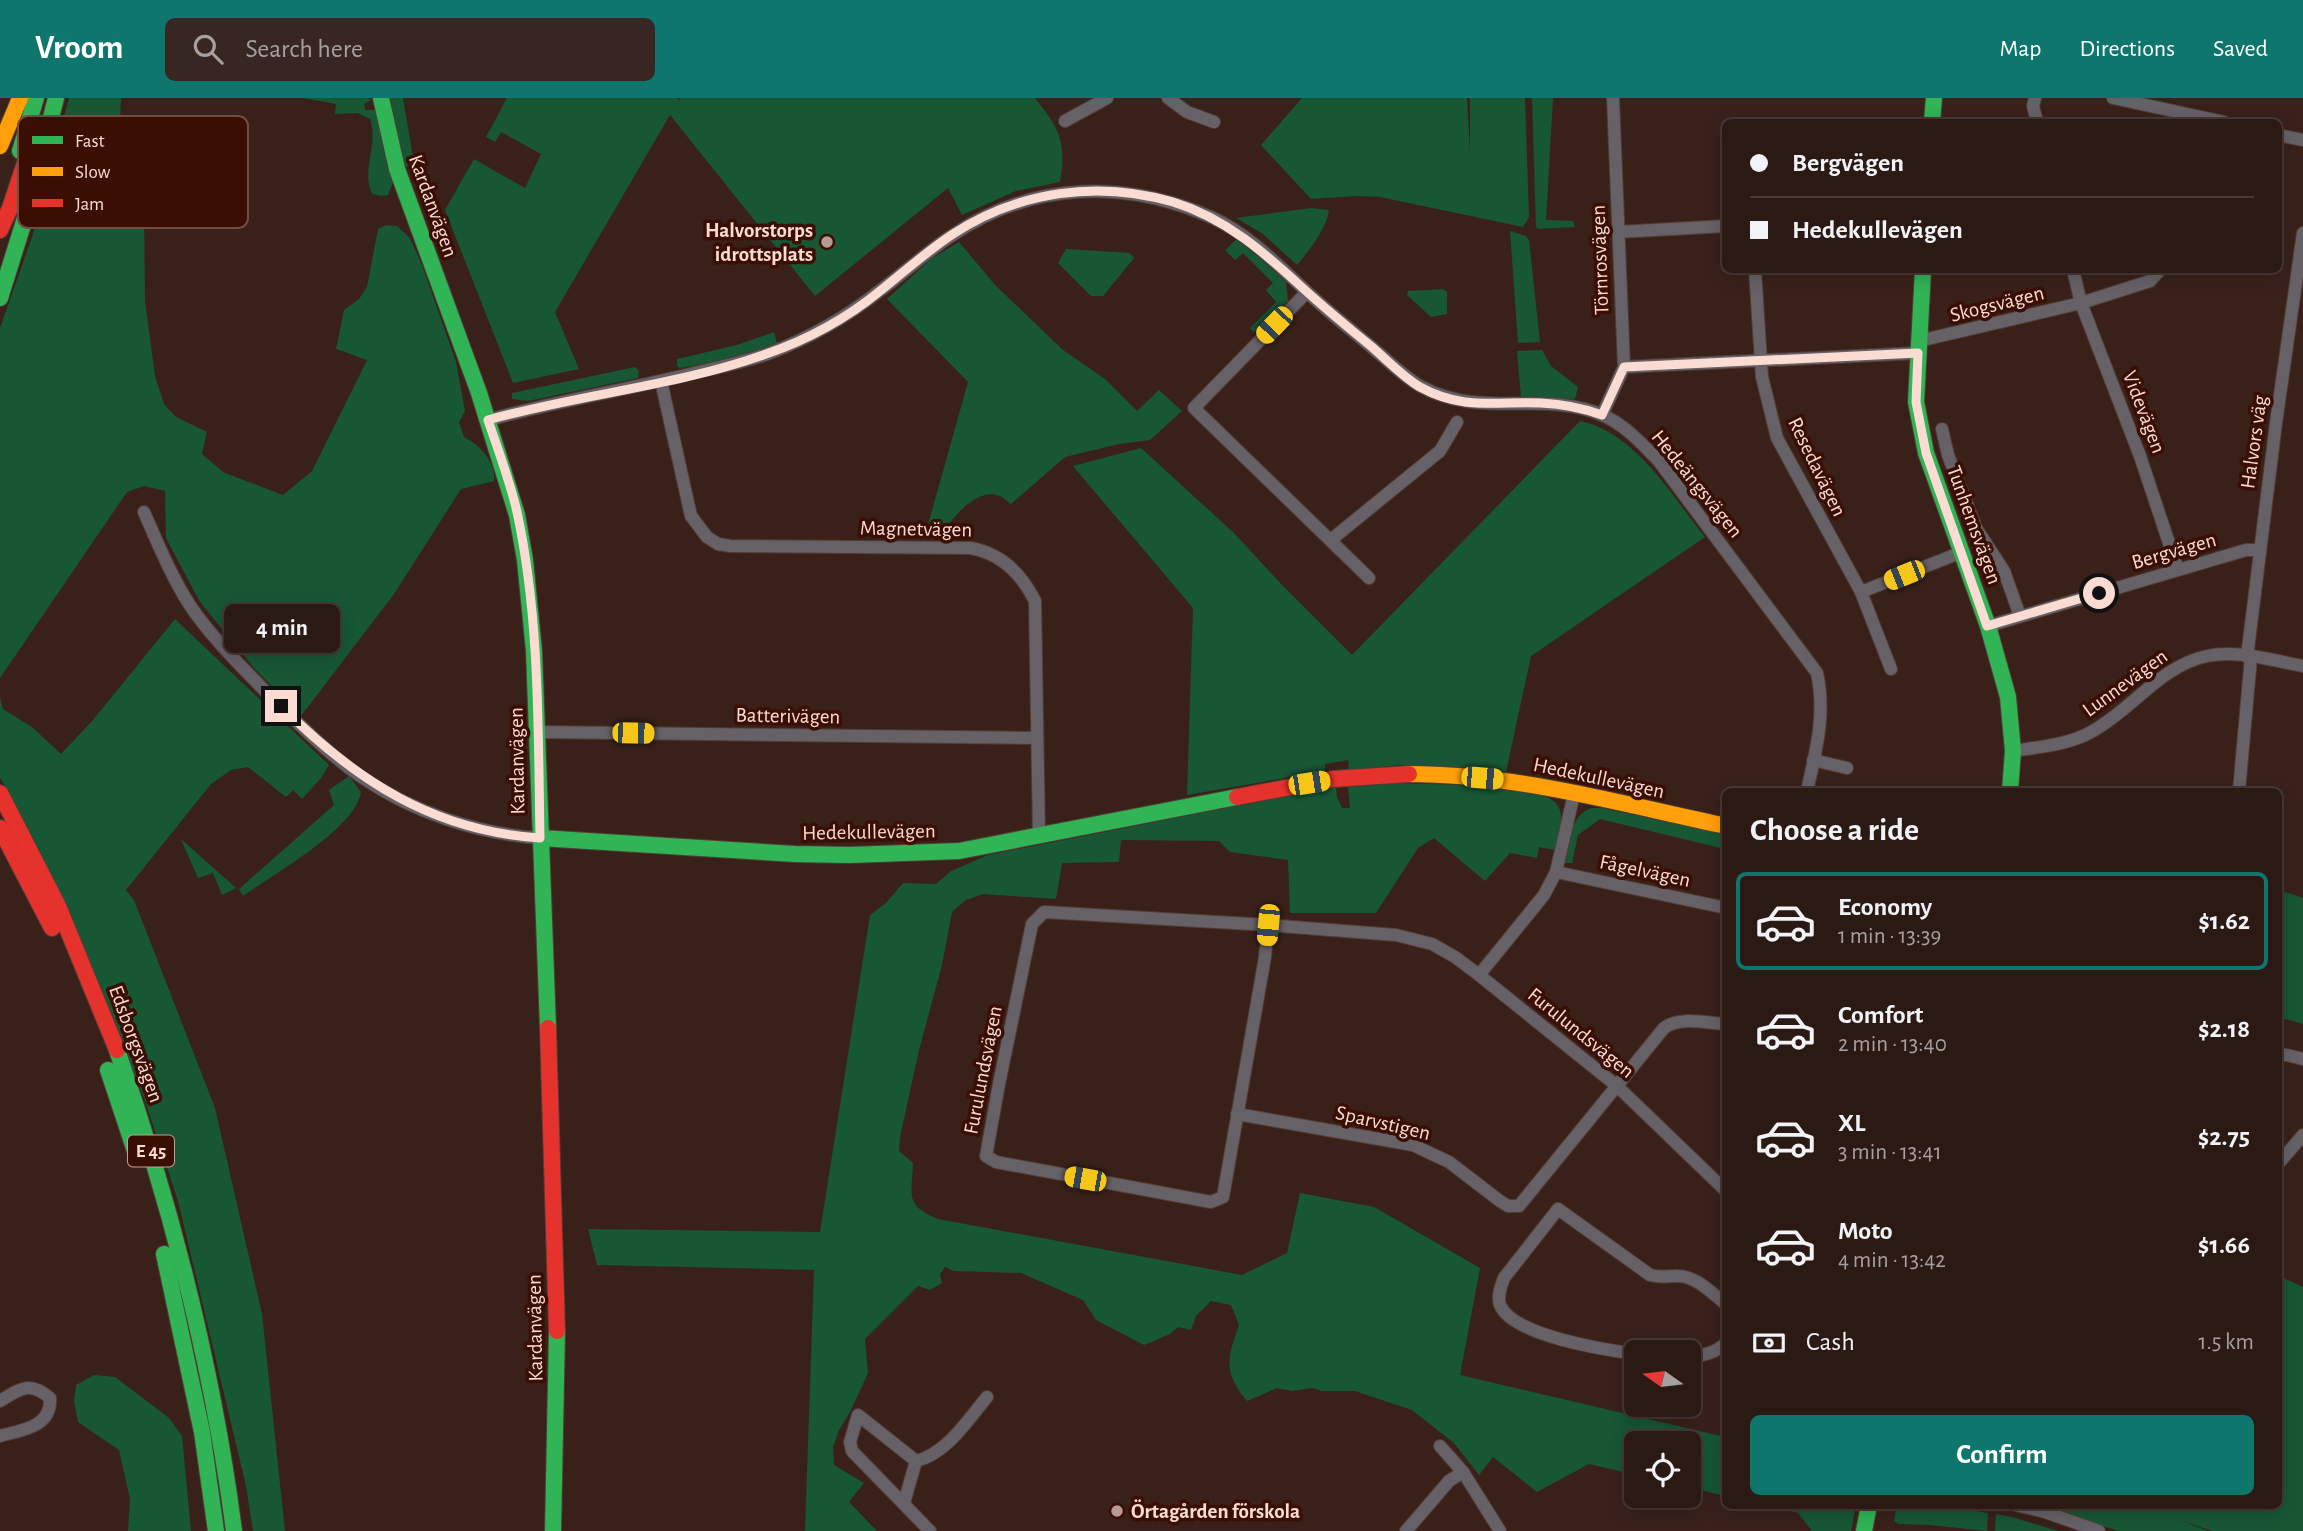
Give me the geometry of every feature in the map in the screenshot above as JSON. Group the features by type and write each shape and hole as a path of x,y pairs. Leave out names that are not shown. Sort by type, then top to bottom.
{"main road":[{"path":"0,146 20,98"},
{"path":"30,116 36,98"},
{"path":"40,116 46,98"},
{"path":"51,116 56,98"},
{"name":"Kardanvägen","path":"382,98 384,120 400,180 488,420 516,510 525,556 538,732 555,1240 557,1461 553,1531"},
{"path":"1933,119 1934,98"},
{"path":"0,215 18,156"},
{"path":"0,230 18,184"},
{"path":"0,298 22,228"},
{"name":"Tunhemsvägen","path":"1923,273 1916,402 1919,424 1926,453 1987,626 2008,697 2012,751 2010,788"},
{"name":"Hedekullevägen","path":"540,838 712,850 850,855 960,851 1343,777 1415,775 1505,780 1722,825"},
{"name":"Edsborgsvägen","path":"0,793 24,832 62,915 103,1011 138,1107 189,1291 218,1427 234,1531"},
{"name":"Edsborgsvägen","path":"0,828 61,944 91,1021 149,1194 202,1432 216,1531"},
{"path":"1864,1531 1868,1509"}],"street":[{"path":"1065,121 1107,98"},
{"path":"1168,98 1187,112 1214,122"},
{"name":"Törnrosvägen","path":"1602,415 1624,367 1613,98"},
{"path":"2035,98 2033,106 2036,119"},
{"path":"2113,98 2210,119"},
{"path":"2282,136 2303,140"},
{"name":"Hedeängsvägen","path":"488,420 662,381 766,354 803,339 879,292 938,245 1000,208 1057,194 1087,190 1119,192 1175,202 1218,220 1234,230 1419,386 1458,401 1496,405 1542,403 1591,411 1631,433 1658,460 1817,673 1822,708 1808,788"},
{"path":"1618,232 1722,226"},
{"name":"Halvors väg","path":"2239,788 2259,550 2303,233"},
{"name":"Resedavägen","path":"1755,273 1762,377 1777,438 1861,592 1891,669"},
{"name":"Videvägen","path":"2074,273 2081,303 2140,456 2178,570"},
{"name":"Skogsvägen","path":"1624,367 1761,360 1919,347 2081,303 2150,281 2157,273"},
{"path":"1307,292 1194,408 1332,539 1369,578"},
{"name":"Magnetvägen","path":"662,381 691,516 707,537 718,544 970,548 997,556 1028,587 1035,601 1039,835"},
{"path":"1332,539 1440,452 1457,422"},
{"path":"1942,429 1948,455 1976,528 2004,571 2020,616"},
{"name":"Hedekullevägen","path":"144,512 169,567 193,610 236,662 296,721 344,762 389,794 437,816 485,830 540,838"},
{"name":"Bergvägen","path":"1987,626 2245,550 2259,550"},
{"path":"1861,592 1962,552"},
{"name":"Lunnevägen","path":"2012,751 2073,740 2094,731 2181,664 2210,655 2249,657 2303,666"},
{"name":"Batterivägen","path":"538,732 1037,738"},
{"path":"1813,760 1847,768"},
{"path":"1479,975 1544,895 1556,872 1574,794"},
{"name":"Fågelvägen","path":"1556,872 1722,907"},
{"name":"Furulundsvägen","path":"1268,925 1265,957 1223,1197 1211,1202 989,1160 986,1153 1032,924 1044,912 1268,925 1396,935 1432,944 1479,975 1617,1086 1722,1187"},
{"path":"1617,1086 1670,1023 1680,1021 1722,1024"},
{"path":"2282,1054 2303,1059"},
{"name":"Sparvstigen","path":"1237,1114 1413,1145 1449,1162 1508,1206 1519,1206 1617,1086"},
{"path":"2282,1159 2303,1135"},
{"path":"1624,1352 1546,1335 1509,1316 1500,1304 1504,1278 1558,1209 1650,1275 1662,1278 1679,1276 1696,1280 1722,1301"},
{"path":"1701,1355 1722,1346"},
{"path":"0,1401 28,1387 39,1389 50,1398 51,1409 42,1423 0,1436"},
{"path":"916,1461 940,1449 987,1397"},
{"path":"916,1461 858,1415 850,1442 852,1451 930,1531"},
{"path":"1440,1446 1463,1472 1500,1531"},
{"path":"904,1503 916,1461"},
{"path":"1406,1531 1449,1481 1463,1472"},
{"path":"2033,1509 2099,1531"}],"green space":[{"path":"69,98 121,98 120,116 64,116"},
{"path":"303,98 372,100 364,104 365,110 375,110 393,182 388,195 372,194 369,185 373,138 370,119 358,113 335,114 336,104"},
{"path":"390,98 403,98 413,157 406,168 395,136"},
{"path":"507,98 678,98 678,101 680,98 1035,98 1059,136 1062,168 1060,182 1016,191 962,215 948,188 815,296 670,115 555,312 579,369 513,383 445,210 474,159 525,188 541,154 501,132 495,142 486,137"},
{"path":"1302,98 1467,98 1470,153 1470,98 1525,98 1529,217 1523,227 1380,197 1311,199 1261,145"},
{"path":"1532,98 1553,98 1546,220 1573,221 1575,227 1537,229 1536,226"},
{"path":"1311,208 1329,210 1328,217 1317,239 1297,265 1263,234 1236,218"},
{"path":"386,225 397,226 410,238 456,362 465,411 459,422 464,437 481,449 490,461 494,481 461,489 394,594 301,716 254,668 200,602 166,538 165,491 144,486 127,492 0,678 0,328 34,228 144,228 145,301 155,376 164,404 176,417 207,432 202,454 223,472 283,495 312,471 367,360 336,349 344,310 359,299 367,287 378,229"},
{"path":"1510,231 1526,236 1529,240 1540,342 1518,343"},
{"path":"1238,238 1286,282 1288,301 1254,333 1250,328 1276,302 1266,290 1273,283 1243,253 1235,260 1225,250"},
{"path":"959,242 995,285 1063,350 1105,379 1137,411 1159,390 1182,411 1150,440 1119,444 1065,457 1011,504 993,494 974,500 957,514 939,538 924,539 968,382 887,299 931,259"},
{"path":"1066,249 1130,253 1134,258 1103,296 1091,296 1058,263"},
{"path":"1443,289 1447,292 1447,314 1431,317 1407,295 1408,291"},
{"path":"774,332 777,343 775,345 724,360 680,368 677,366 677,359 737,345"},
{"path":"1542,350 1551,366 1578,387 1575,399 1521,397 1517,351"},
{"path":"635,367 639,371 638,378 528,401 512,399 512,393"},
{"path":"1580,421 1600,427 1635,452 1665,485 1705,537 1531,656 1506,772 1401,765 1349,770 1348,760 1325,764 1325,771 1187,795 1193,608 1073,466 1141,448 1235,534 1352,655"},
{"path":"175,619 329,765 302,799 293,790 286,797 248,767 231,770 211,784 126,890 134,900 215,1108 262,1314 285,1531 253,1531 246,1486 178,1201 144,1098 0,778 0,698 3,709 32,727 61,754 93,720"},
{"path":"349,776 361,792 344,821 311,850 243,896 239,889 334,805 329,790"},
{"path":"1398,783 1481,786 1544,796 1559,807 1561,825 1555,850 1539,847 1537,858 1510,853 1485,881 1434,838 1418,848 1376,913 1290,913 1288,860 1230,852 1219,841 1121,840 1119,862 1062,863 1056,899 983,894 966,900 952,912 942,965 919,1050 900,1137 899,1151 913,1163 912,1198 915,1204 938,1219 1242,1275 1287,1253 1300,1193 1374,1207 1480,1268 1460,1375 1624,1413 1624,1418 1644,1418 1699,1431 1624,1431 1624,1472 1589,1464 1537,1492 1493,1457 1479,1475 1454,1443 1412,1410 1355,1391 1322,1391 1313,1388 1292,1391 1277,1388 1247,1401 1231,1373 1230,1356 1239,1325 1231,1305 1211,1301 1196,1316 1191,1330 1178,1327 1170,1334 1144,1345 1096,1320 1083,1300 1021,1273 954,1271 945,1267 940,1274 942,1283 930,1290 918,1286 865,1339 868,1373 833,1447 834,1465 864,1483 849,1502 877,1531 805,1531 814,1270 597,1265 588,1229 820,1232 870,915 886,903 903,883 936,884 951,871 988,855 1336,787 1342,808 1350,808 1348,787"},
{"path":"1591,808 1601,808 1722,832 1722,848 1600,819 1578,835 1572,863 1564,863 1574,824"},
{"path":"181,839 236,888 222,895 213,873 198,878"},
{"path":"2282,891 2303,898 2303,1024 2282,1018"},
{"path":"2282,1277 2303,1287 2303,1531 2212,1531 2179,1520 2208,1531 2119,1531 2049,1509 2282,1509"},
{"path":"94,1375 115,1377 169,1418 182,1436 191,1531 128,1531 130,1499 119,1450 78,1422 74,1401 76,1385"},
{"path":"1701,1431 1722,1436 1722,1495 1701,1490"},
{"path":"1781,1509 1855,1509 1851,1531 1812,1531 1798,1513"},
{"path":"1896,1509 1964,1509 1988,1513 1987,1531 1899,1524 1894,1521"},
{"path":"1996,1514 2012,1517 2058,1531 1995,1531"}],"traffic: fast":[{"path":"31,116 36,98"},
{"path":"51,116 56,98"},
{"path":"381,98 397,169 479,393 517,515 525,560 534,651 548,1028"},
{"path":"1932,119 1934,98"},
{"path":"0,298 22,228"},
{"path":"1923,273 1916,402 1926,453 1988,626 2008,697 2013,751 2010,788"},
{"path":"540,838 795,854 959,851 1237,797"},
{"path":"117,1050 155,1168 188,1288 214,1409 234,1531"},
{"path":"108,1070 136,1154"},
{"path":"164,1254 202,1432 216,1531"},
{"path":"553,1531 557,1331"},
{"path":"1864,1531 1868,1509"}],"traffic: slow":[{"path":"0,146 20,98"},
{"path":"1409,774 1449,775 1529,785 1722,825"}],"traffic: jam":[{"path":"0,230 18,184"},
{"path":"1237,797 1333,779 1409,774"},
{"path":"0,793 58,906 117,1050"},
{"path":"0,828 52,928"},
{"path":"548,1028 557,1331"}],"place":[{"name":"Halvorstorps idrottsplats","path":"827,242"},
{"name":"Örtagården förskola","path":"1117,1511"}],"route":[{"path":"281,706 360,776 389,794 437,816 485,830 540,838 538,732 525,556 516,510 488,420 663,381 766,354 803,339 836,321 879,292 953,234 978,219 1000,208 1027,200 1087,190 1149,196 1175,202 1218,220 1251,243 1419,386 1458,401 1496,405 1542,403 1602,415 1624,367 1918,353 1916,402 1926,453 1987,626 2099,593"}]}
